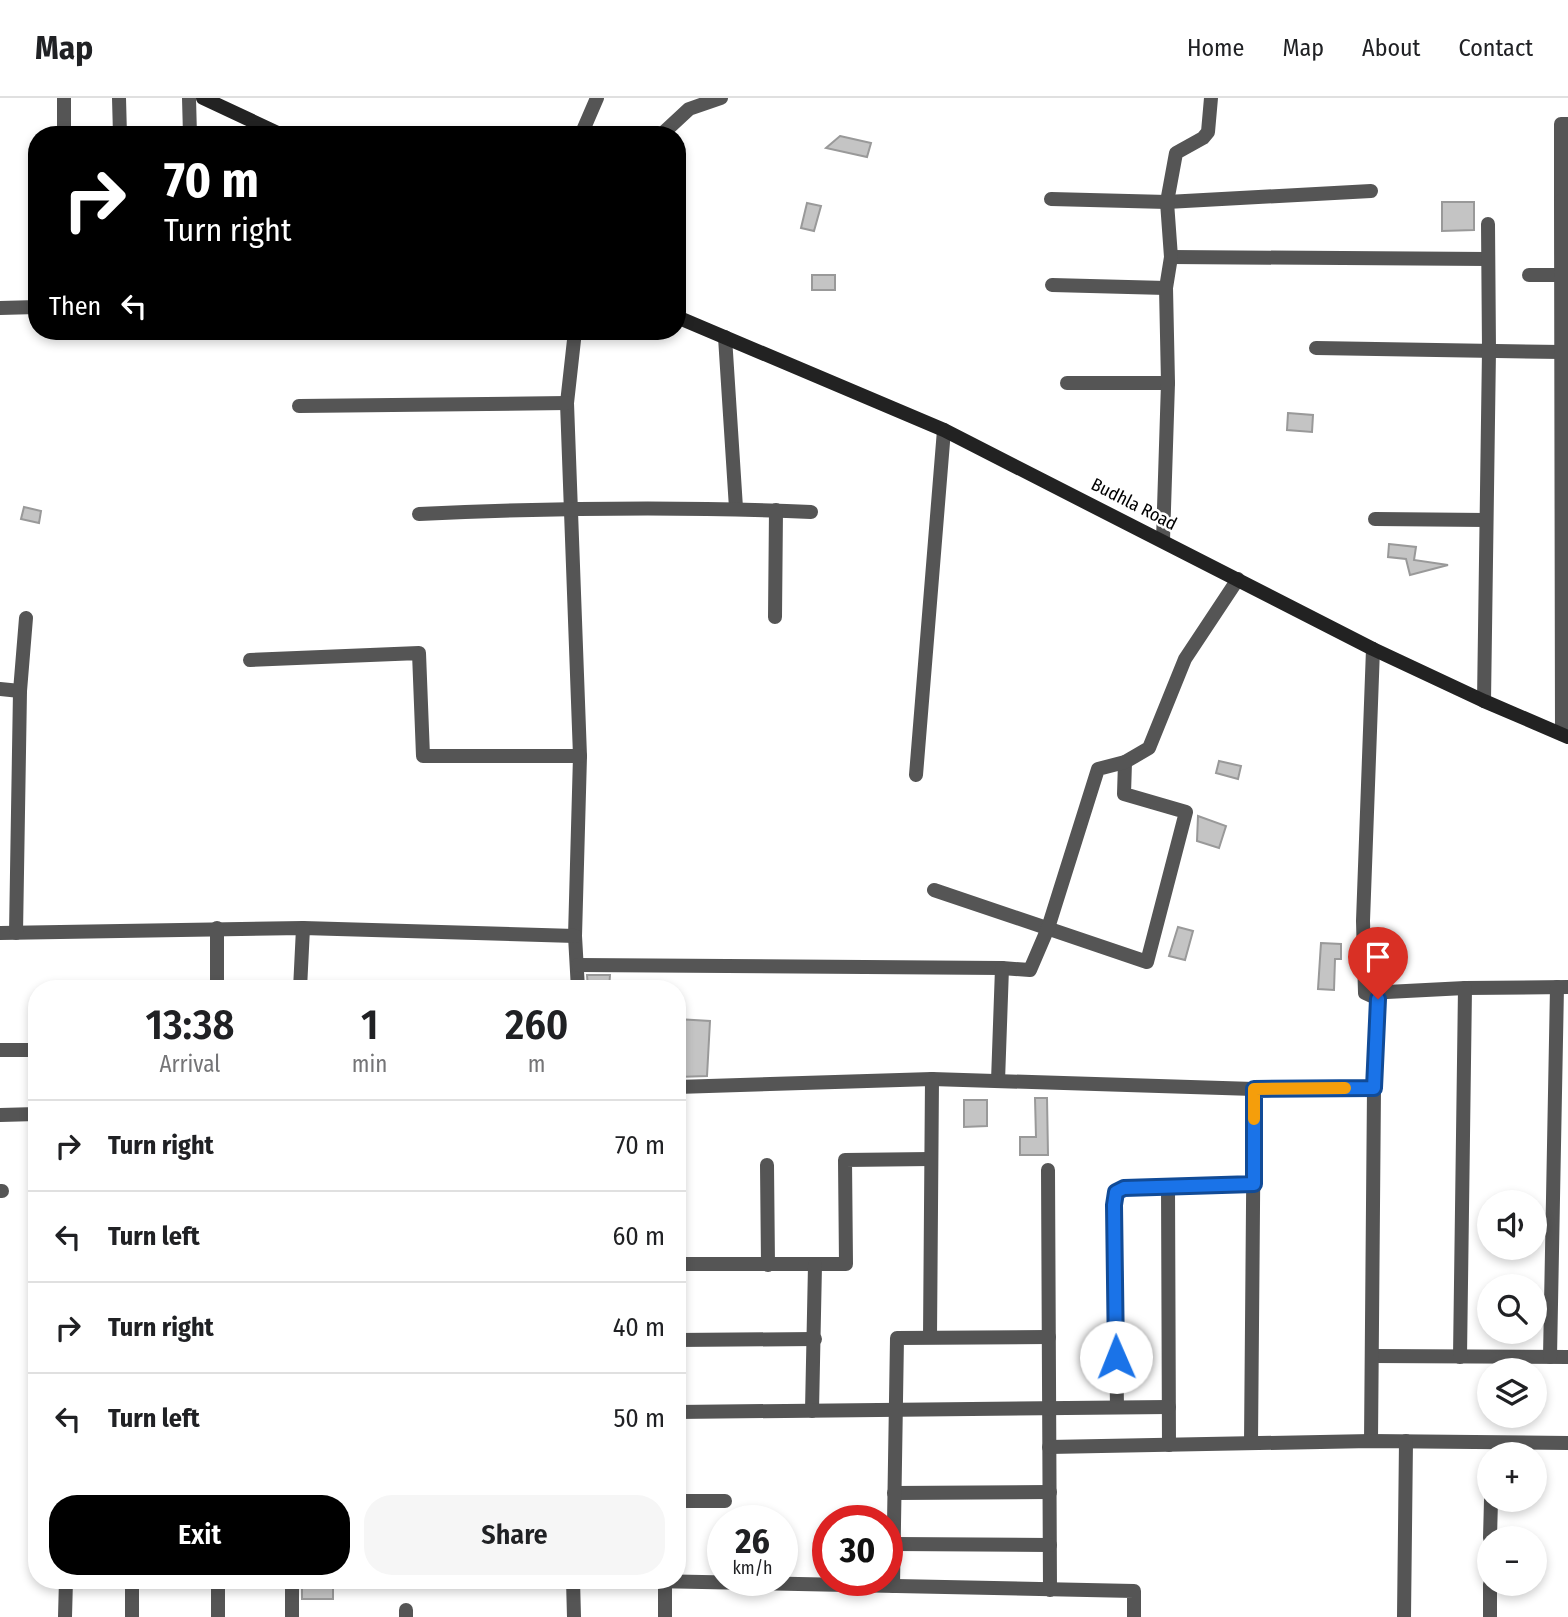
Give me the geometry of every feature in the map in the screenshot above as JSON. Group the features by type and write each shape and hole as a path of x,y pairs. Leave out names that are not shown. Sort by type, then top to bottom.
{"main road":[{"path":"203,98 220,101 266,126"},
{"name":"Budhla Road","path":"686,321 944,430 1373,649 1565,735"}],"street":[{"path":"64,98 64,126"},
{"path":"120,98 120,126"},
{"path":"190,98 190,126"},
{"path":"585,126 597,98"},
{"path":"671,126 689,109 720,98"},
{"path":"1163,540 1168,383 1166,288 1171,257 1167,202 1176,153 1203,138 1208,132 1211,98"},
{"path":"1565,735 1562,352 1565,275 1561,124 1568,124"},
{"path":"1051,199 1167,202 1371,191"},
{"path":"1484,701 1488,224"},
{"path":"1171,257 1488,259"},
{"path":"1529,275 1565,275"},
{"path":"1052,285 1166,288"},
{"path":"0,308 28,307"},
{"path":"725,337 736,508"},
{"path":"574,340 567,403 580,756 575,936 578,980"},
{"path":"1316,348 1562,352"},
{"path":"1067,383 1168,383"},
{"path":"299,406 567,403"},
{"path":"915,775 944,430"},
{"path":"419,514 572,507 736,508 811,512"},
{"path":"775,617 776,510"},
{"path":"1375,519 1486,520"},
{"path":"578,965 1030,970 1048,928 1098,769 1125,762 1149,748 1185,659 1238,579"},
{"path":"16,933 20,691 26,618"},
{"path":"1365,993 1363,921 1373,649"},
{"path":"250,660 419,653 423,756 580,756"},
{"path":"0,689 20,691"},
{"path":"934,890 1147,962 1185,812 1124,794 1125,762"},
{"path":"217,928 217,980"},
{"path":"0,933 303,928 575,936"},
{"path":"300,980 303,928"},
{"path":"999,1081 1002,968"},
{"path":"1365,993 1562,987 1550,1357"},
{"path":"1460,1357 1465,988"},
{"path":"1365,993 1378,999 1374,1088 1371,1441"},
{"path":"0,1050 28,1050"},
{"path":"686,1087 932,1079 1254,1089 1374,1088"},
{"path":"930,1337 932,1079"},
{"path":"1251,1443 1254,1089"},
{"path":"0,1115 28,1114"},
{"path":"686,1264 846,1264 845,1160 931,1158"},
{"path":"767,1165 768,1265"},
{"path":"1048,1170 1050,1590"},
{"path":"1117,1407 1116,1192 1124,1188 1254,1184"},
{"path":"1168,1187 1169,1445"},
{"path":"812,1411 816,1265"},
{"path":"894,1505 897,1338 1049,1337"},
{"path":"686,1340 815,1339"},
{"path":"1372,1356 1568,1357"},
{"path":"686,1412 1169,1407"},
{"path":"1049,1447 1371,1441 1477,1447"},
{"path":"1404,1617 1406,1441"},
{"path":"1547,1444 1568,1443"},
{"path":"894,1493 1050,1492"},
{"path":"686,1501 725,1501"},
{"path":"903,1544 1050,1545"},
{"path":"686,1581 812,1584"},
{"path":"903,1586 1134,1591 1134,1617"},
{"path":"65,1617 66,1589"},
{"path":"132,1589 132,1617"},
{"path":"218,1589 218,1617"},
{"path":"292,1589 292,1617"},
{"path":"573,1589 574,1617"},
{"path":"665,1589 665,1617"},
{"path":"1490,1596 1490,1617"}],"building":[{"path":"840,136 871,143 867,157 826,148"},
{"path":"1442,202 1474,202 1474,230 1442,231"},
{"path":"807,203 821,206 814,231 801,228"},
{"path":"812,275 835,275 835,290 812,290"},
{"path":"1288,413 1313,415 1312,432 1287,430"},
{"path":"24,507 41,511 39,523 21,519"},
{"path":"1389,544 1416,547 1414,560 1448,565 1410,575 1406,559 1388,557"},
{"path":"1219,761 1241,766 1238,779 1216,773"},
{"path":"1198,816 1226,826 1219,848 1197,841"},
{"path":"1178,927 1193,931 1185,960 1169,956"},
{"path":"1321,943 1341,944 1341,959 1335,959 1334,990 1318,989"},
{"path":"587,975 610,975 610,980 587,980"},
{"path":"686,1020 710,1021 707,1076 686,1077"},
{"path":"1035,1098 1047,1098 1048,1155 1020,1155 1020,1137 1036,1137"},
{"path":"964,1100 987,1100 987,1126 964,1127"},
{"path":"302,1589 333,1589 333,1599 302,1599"}],"slow traffic":[{"path":"1254,1119 1254,1089 1345,1088"}],"route":[{"path":"1116,1357 1116,1192 1124,1188 1254,1184 1254,1089 1374,1088 1378,999"}]}
